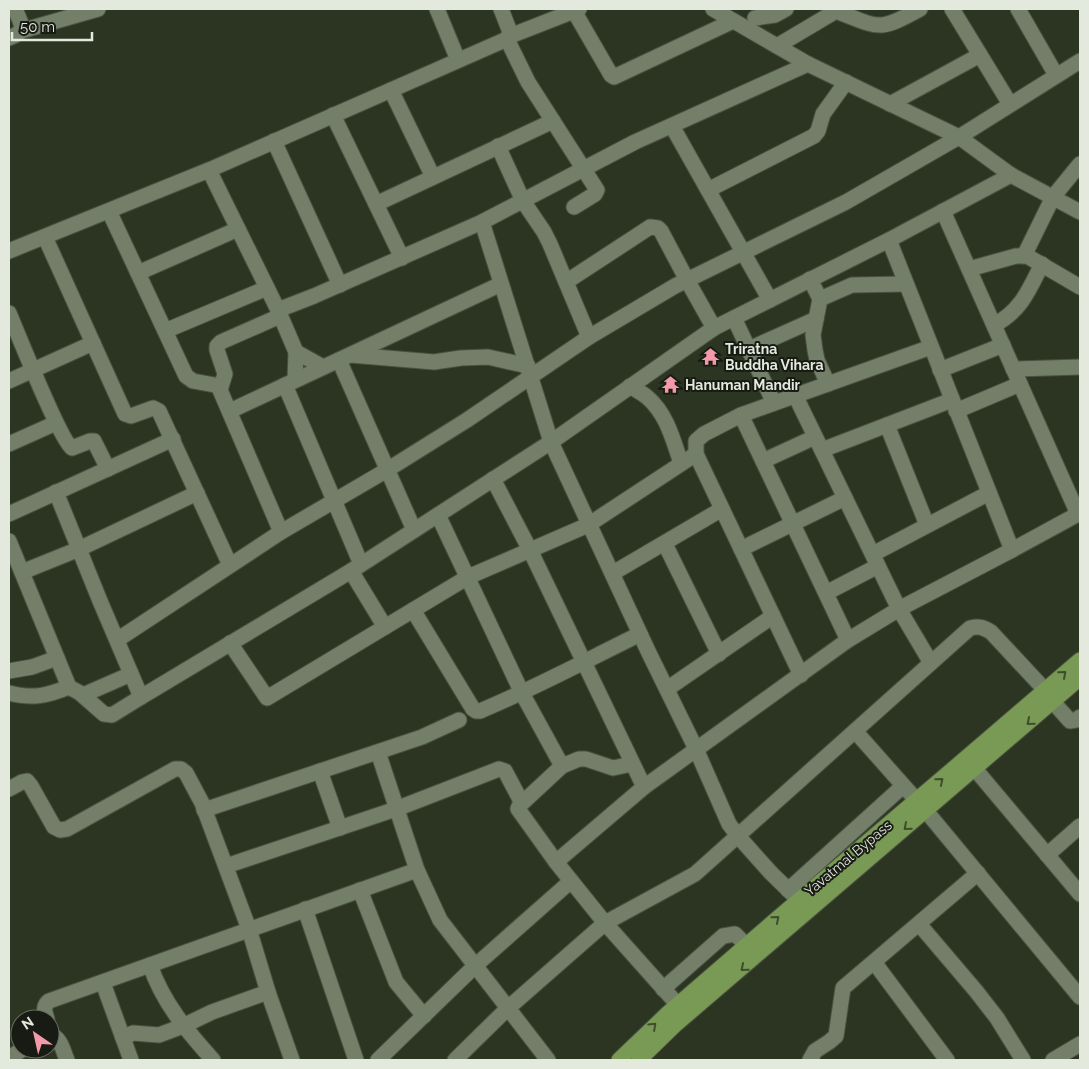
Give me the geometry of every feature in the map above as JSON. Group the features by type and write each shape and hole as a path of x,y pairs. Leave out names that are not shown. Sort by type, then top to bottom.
{"main road":[{"name":"Yavatmal Bypass","path":"619,1060 678,1004 746,945 793,895 975,769 1049,696 1080,660"},
{"name":"Yavatmal Bypass","path":"639,1060 676,1025 810,911 921,806 1049,696 1080,678"}],"street":[{"path":"15,9 22,27 15,34"},
{"path":"15,34 98,9"},
{"path":"437,9 458,60"},
{"path":"501,9 508,37 523,74 597,192 574,208"},
{"path":"713,9 733,21"},
{"path":"9,251 209,170 508,37 571,11 614,77 733,21 753,20 775,15 786,9"},
{"path":"952,9 1010,104"},
{"path":"1018,9 1056,75"},
{"path":"777,46 836,10 872,25 880,26 894,23 912,10"},
{"path":"753,20 777,46 808,64 959,137 1011,175 1080,212"},
{"path":"890,104 980,55"},
{"path":"117,640 282,532 467,420 530,371 687,280 846,202 959,137 1080,61"},
{"path":"282,532 220,386 225,374 217,350 217,346 221,342 279,313 482,222 672,126 808,64"},
{"path":"708,190 814,136 818,131 823,114 846,82"},
{"path":"391,90 433,177"},
{"path":"334,115 402,258"},
{"path":"376,204 553,121"},
{"path":"672,126 770,300"},
{"path":"274,141 340,285"},
{"path":"498,146 523,201 544,232 589,337"},
{"path":"1024,256 1054,197 1080,164"},
{"path":"209,170 296,352 290,383 334,501 356,567 385,627"},
{"path":"9,541 69,687 104,714 112,715 356,567 494,479 714,328 889,240 1011,175"},
{"path":"109,211 189,379 220,386"},
{"path":"556,862 644,786 848,640 899,609 1079,513 943,211"},
{"path":"482,222 530,371 550,442 696,749 729,824 738,836 810,911"},
{"path":"566,282 654,226 661,231 714,328"},
{"path":"138,273 238,229"},
{"path":"45,237 125,414 131,416 153,408 157,409 173,439 230,565"},
{"path":"889,240 1012,550"},
{"path":"969,269 1016,256 1024,256 1042,264 1080,287"},
{"path":"994,326 1015,311 1026,296 1042,264"},
{"path":"810,279 820,299 813,335 815,350 817,360 828,384"},
{"path":"230,411 501,284"},
{"path":"820,299 852,286 906,284"},
{"path":"165,330 267,288"},
{"path":"9,313 56,423 70,447 72,448 90,440 94,441 108,469"},
{"path":"734,318 774,403"},
{"path":"749,349 816,319"},
{"path":"9,381 93,343"},
{"path":"940,370 1003,345"},
{"path":"801,675 696,454 696,441 698,437 741,415 931,346"},
{"path":"296,352 323,367"},
{"path":"345,357 434,362 468,357 488,357 530,371"},
{"path":"345,357 387,470 414,530"},
{"path":"1014,369 1080,367"},
{"path":"822,450 887,425 1020,384"},
{"path":"630,386 647,397 658,409 667,424 681,463"},
{"path":"795,395 899,609 931,663"},
{"path":"741,415 848,640"},
{"path":"9,444 56,423"},
{"path":"887,425 927,525"},
{"path":"763,461 815,437"},
{"path":"9,514 173,439"},
{"path":"230,643 267,698 468,577 588,525 696,454"},
{"path":"494,479 644,786"},
{"path":"56,492 141,697"},
{"path":"22,572 79,549 196,493"},
{"path":"826,593 927,525 989,493"},
{"path":"741,549 845,498"},
{"path":"613,574 722,509"},
{"path":"438,515 522,693 562,766"},
{"path":"664,544 719,654"},
{"path":"413,610 476,711 522,693 640,634"},
{"path":"667,689 773,616"},
{"path":"455,1060 508,1008 605,923 695,874 970,628 984,627 991,632 1070,721 1076,720 1080,716"},
{"path":"29,697 13,671 32,668 57,658"},
{"path":"83,696 131,674"},
{"path":"9,693 39,697 69,687"},
{"path":"204,810 422,737 459,720"},
{"path":"855,731 978,873 1080,997"},
{"path":"378,752 417,870 440,920 548,1060"},
{"path":"632,764 613,768 586,759 579,759 562,766 522,803 518,810 556,862 605,923 678,1004"},
{"path":"9,789 27,781 54,827 60,830 67,829 175,770 181,769 186,773 204,810 226,866 292,1060"},
{"path":"226,866 396,809 499,769 505,771 522,803"},
{"path":"975,769 1080,894"},
{"path":"320,771 340,828"},
{"path":"793,895 903,786"},
{"path":"1047,855 1080,826"},
{"path":"44,1009 45,1004 49,1001 417,870"},
{"path":"810,1060 815,1051 836,1036 843,988 978,873"},
{"path":"378,1060 476,965 571,881"},
{"path":"360,890 396,982 424,1016"},
{"path":"305,909 353,1059"},
{"path":"919,924 997,1018 1023,1060"},
{"path":"663,989 723,936 734,934 746,945"},
{"path":"874,962 947,1060"},
{"path":"150,965 159,989 183,1026 213,1060"},
{"path":"103,983 131,1060"},
{"path":"123,1038 133,1032 159,1035 212,1012 268,992"},
{"path":"60,1042 67,1060"},
{"path":"1053,1060 1080,1044"}],"place":[{"name":"Triratna Buddha Vihara","path":"711,357"},
{"name":"Hanuman Mandir","path":"671,385"}]}
